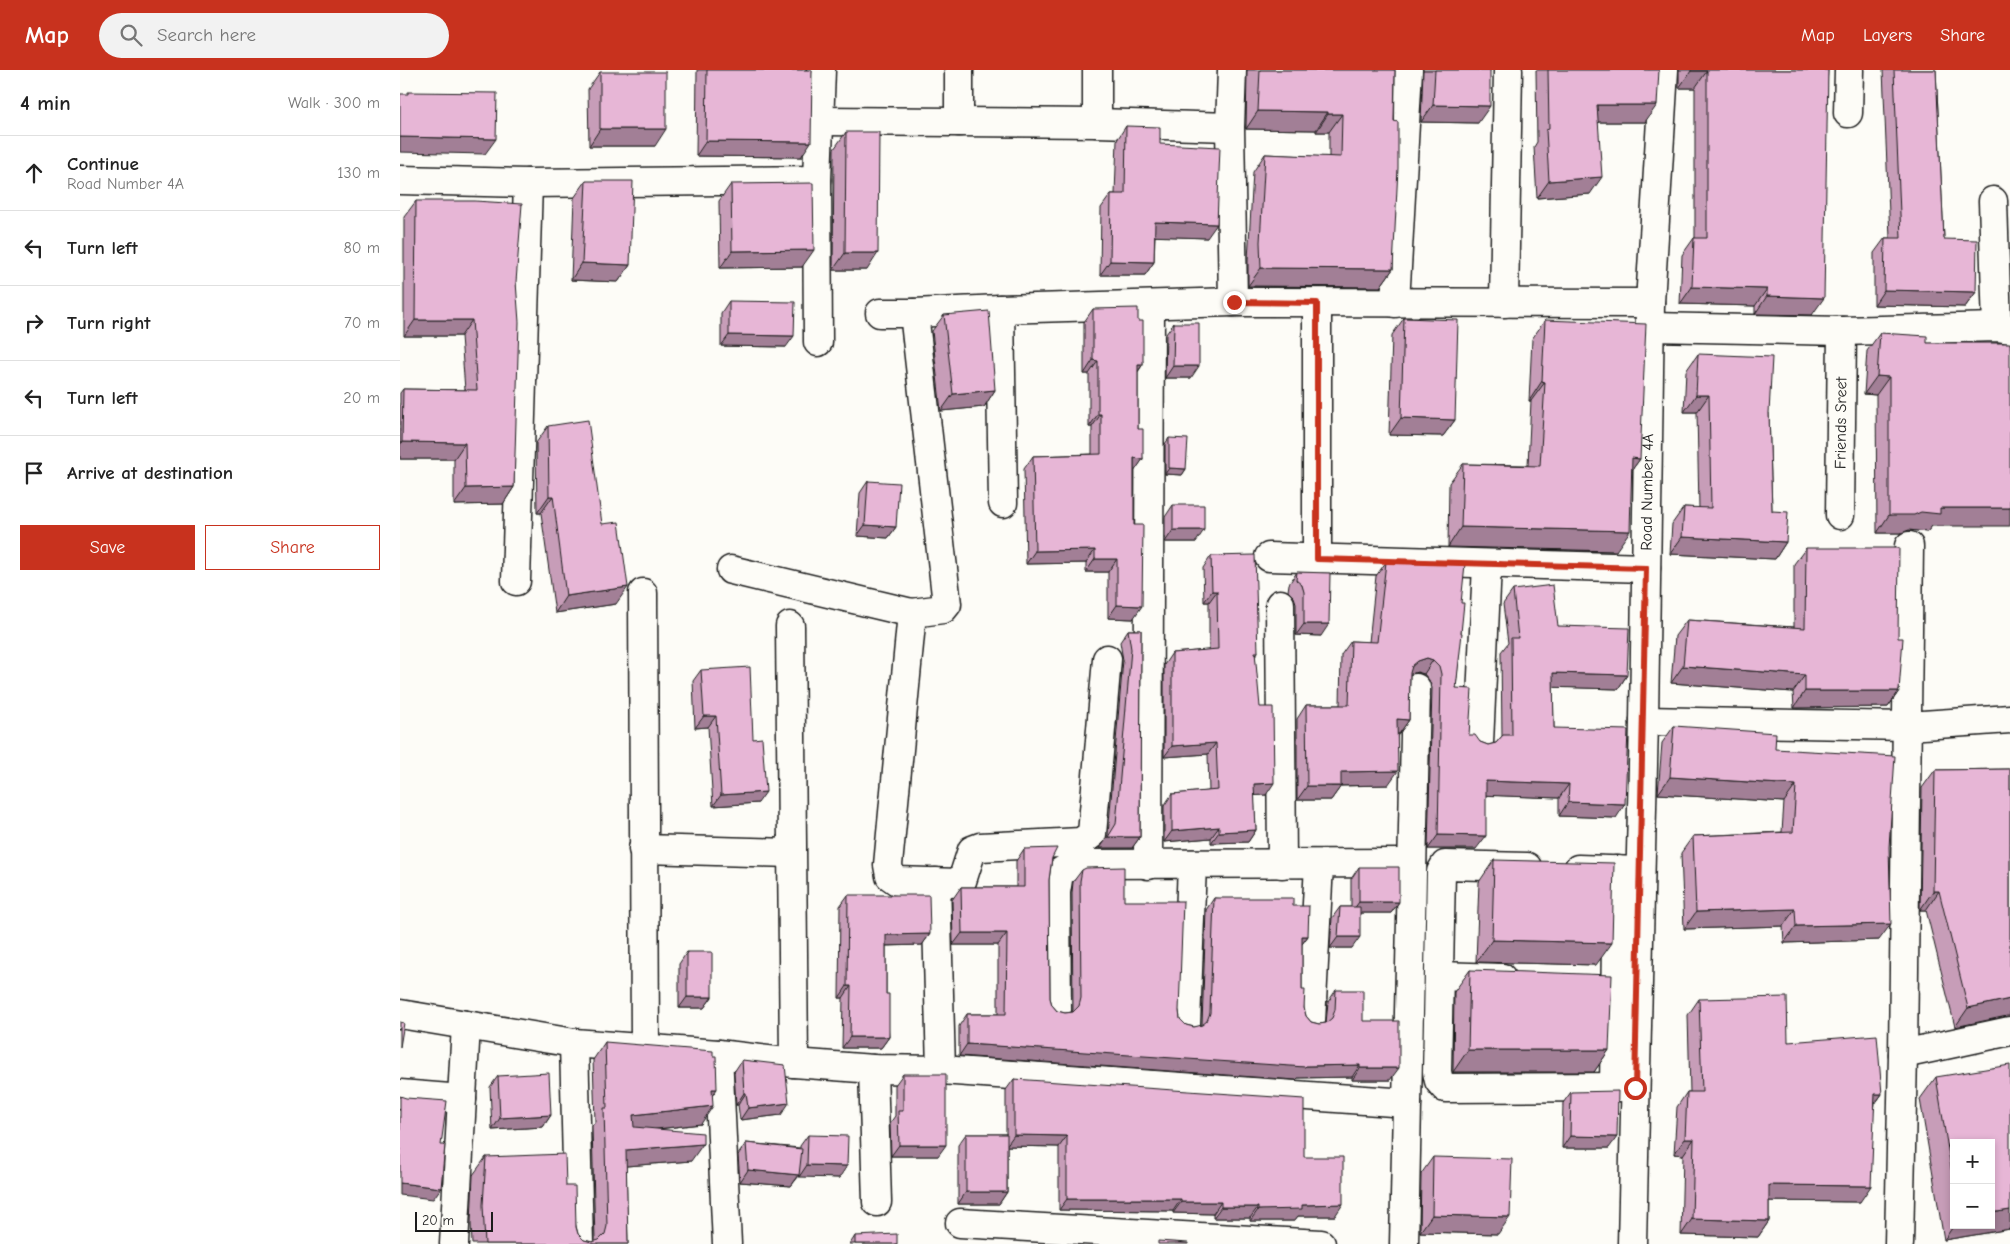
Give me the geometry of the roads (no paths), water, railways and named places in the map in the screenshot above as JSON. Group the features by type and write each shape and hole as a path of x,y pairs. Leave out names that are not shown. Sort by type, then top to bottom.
{"street":[{"path":"818,342 817,180 821,70"},
{"path":"959,70 959,122"},
{"path":"1097,70 1097,123"},
{"path":"1232,70 1230,127 1234,302"},
{"path":"1395,303 1408,70"},
{"path":"1504,303 1508,70"},
{"name":"Road Number 4A","path":"1632,1244 1624,1087 1616,982 1644,721 1650,315 1664,70"},
{"path":"1848,113 1849,70"},
{"path":"820,121 1097,123 1230,127"},
{"path":"400,180 528,183 817,180"},
{"path":"516,581 528,183"},
{"path":"880,313 914,314 1000,309 1234,302 1504,303 1842,331 2004,328 1993,201"},
{"path":"1317,303 1317,559"},
{"path":"1148,865 1150,306"},
{"path":"1000,309 1003,503"},
{"path":"731,570 912,613 943,609 947,604 914,314"},
{"name":"Friends Sreet","path":"1840,515 1842,331"},
{"path":"1899,1244 1904,1054 1909,546"},
{"path":"1269,557 1646,568"},
{"path":"1479,743 1487,564"},
{"path":"643,594 645,1048"},
{"path":"1280,604 1282,864"},
{"path":"912,613 888,865 890,876 897,881 959,883 962,880 972,850 980,847 1081,842 1092,834 1108,658"},
{"path":"790,626 794,1063"},
{"path":"1404,1244 1416,688"},
{"path":"1644,721 1908,726 2010,719"},
{"path":"643,849 791,853"},
{"path":"1057,1010 1056,892 1059,873 1073,864 1412,863"},
{"path":"1186,1024 1192,864"},
{"path":"1311,1021 1319,864"},
{"path":"1624,1087 1445,1088 1439,1081 1436,1072 1441,872 1445,865 1629,870"},
{"path":"936,882 941,1070"},
{"path":"1439,976 1527,979"},
{"path":"400,1014 574,1043 718,1054 794,1063 873,1069 941,1070 1407,1103"},
{"path":"454,1244 466,1025"},
{"path":"1904,1054 2010,1031"},
{"path":"574,1043 579,1244"},
{"path":"718,1054 727,1244"},
{"path":"873,1069 877,1202"},
{"path":"400,1094 462,1099"},
{"path":"960,1223 1321,1244"}]}
